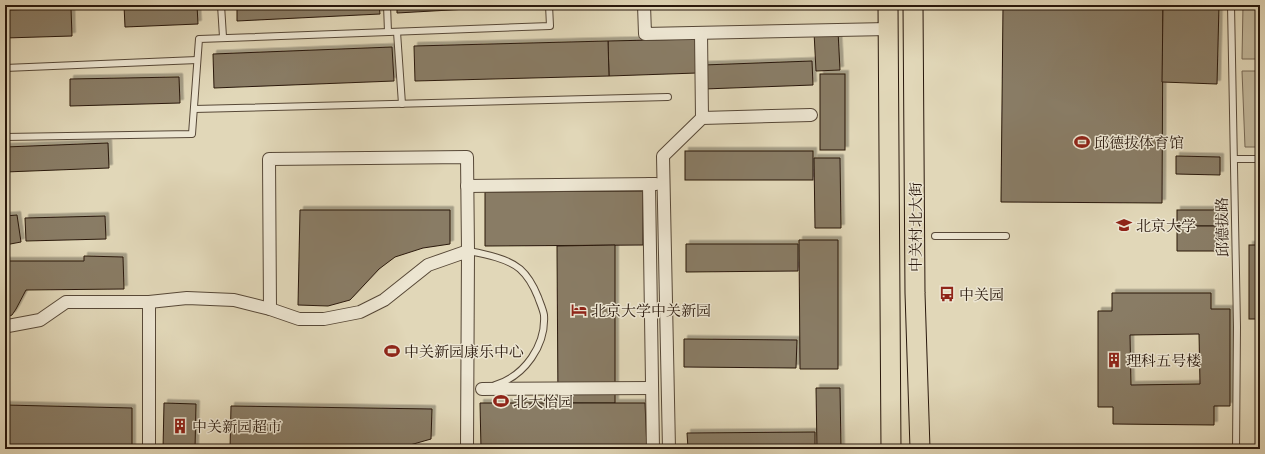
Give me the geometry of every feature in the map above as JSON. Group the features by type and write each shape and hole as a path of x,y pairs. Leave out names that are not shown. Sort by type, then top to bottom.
{"main road":[{"name":"中关村北大街","path":"888,5 891,449"},
{"name":"中关村北大街","path":"913,5 916,292 920,449"}],"street":[{"path":"644,5 645,34 888,29"},
{"path":"701,33 702,118"},
{"path":"669,449 663,156 702,118 811,115"},
{"path":"270,309 269,159 467,157 467,449"},
{"path":"649,184 653,449"},
{"path":"467,186 663,184"},
{"path":"5,325 8,326 40,320 66,302 149,302 187,298 226,300 246,303 299,319 324,320 360,312 384,300 428,265 468,251"},
{"path":"149,302 149,449"},
{"path":"482,389 652,388"}],"lane":[{"path":"222,5 223,38"},
{"path":"387,5 388,32"},
{"path":"5,137 192,134 199,38 550,26 549,5"},
{"name":"邱德拔路","path":"1231,5 1237,327 1236,449"},
{"path":"397,32 402,104"},
{"path":"5,68 197,60"},
{"path":"194,109 668,97"},
{"path":"1234,159 1260,159"},
{"path":"935,236 1006,236"},
{"path":"468,251 500,258 520,269 534,285 544,314 542,338 532,357 520,372 503,383 482,389 468,389"}],"shaded area":[{"path":"1243,5 1260,5 1260,59 1242,59"},
{"path":"1242,71 1260,71 1260,147 1245,147"}],"building":[{"path":"124,5 197,5 198,24 125,27"},
{"path":"237,5 379,5 380,14 237,21"},
{"path":"397,5 539,5 397,13"},
{"name":"邱德拔体育馆","path":"1003,5 1163,5 1162,203 1001,202"},
{"path":"1163,5 1219,5 1217,84 1162,82"},
{"path":"71,8 72,36 5,38 5,10"},
{"path":"838,31 840,70 816,71 814,32"},
{"path":"697,39 697,73 609,76 608,41"},
{"path":"608,41 609,76 415,81 414,46"},
{"path":"392,47 394,81 214,88 213,54"},
{"path":"812,61 813,85 704,89 703,65"},
{"path":"820,74 845,74 845,150 820,150"},
{"path":"179,77 180,103 70,106 70,79"},
{"path":"108,143 109,168 5,172 5,147"},
{"path":"685,151 813,151 813,180 685,180"},
{"path":"1176,156 1220,157 1220,175 1176,174"},
{"path":"814,158 840,158 841,228 815,228"},
{"path":"643,191 643,245 485,246 485,192"},
{"path":"300,210 450,210 450,244 423,248 395,257 379,269 350,300 328,306 298,305"},
{"path":"1177,210 1221,210 1221,226 1177,226"},
{"path":"17,215 21,242 5,245 5,216"},
{"path":"105,216 106,239 26,241 25,218"},
{"path":"1177,226 1221,226 1220,251 1177,251"},
{"path":"799,240 838,240 838,369 800,369"},
{"path":"686,244 798,244 798,271 686,272"},
{"path":"615,245 615,403 558,403 557,246"},
{"path":"1249,245 1260,245 1260,319 1249,319"},
{"path":"84,256 123,257 124,289 26,290 12,315 5,318 5,261 84,261"},
{"name":"理科五号楼","path":"1112,293 1211,293 1211,309 1230,309 1230,406 1214,406 1214,425 1113,424 1113,407 1098,407 1098,311 1112,311","holes":["1199,334 1200,384 1131,385 1130,335"]},
{"path":"684,339 797,340 796,368 684,367"},
{"path":"816,388 840,388 841,449 817,449"},
{"name":"中关新园超市","path":"164,403 196,404 195,449 163,449"},
{"path":"480,403 645,403 647,449 481,449"},
{"path":"5,405 132,408 132,449 5,446"},
{"path":"231,406 432,409 431,439 410,445 408,449 230,449"},
{"path":"815,432 815,449 688,449 687,433"}],"place":[{"name":"邱德拔体育馆","path":"1082,142"},
{"name":"北京大学","path":"1124,225"},
{"name":"中关园","path":"947,294"},
{"name":"北京大学中关新园","path":"579,310"},
{"name":"中关新园康乐中心","path":"392,351"},
{"name":"理科五号楼","path":"1114,360"},
{"name":"北大怡园","path":"501,401"},
{"name":"中关新园超市","path":"180,426"}]}
